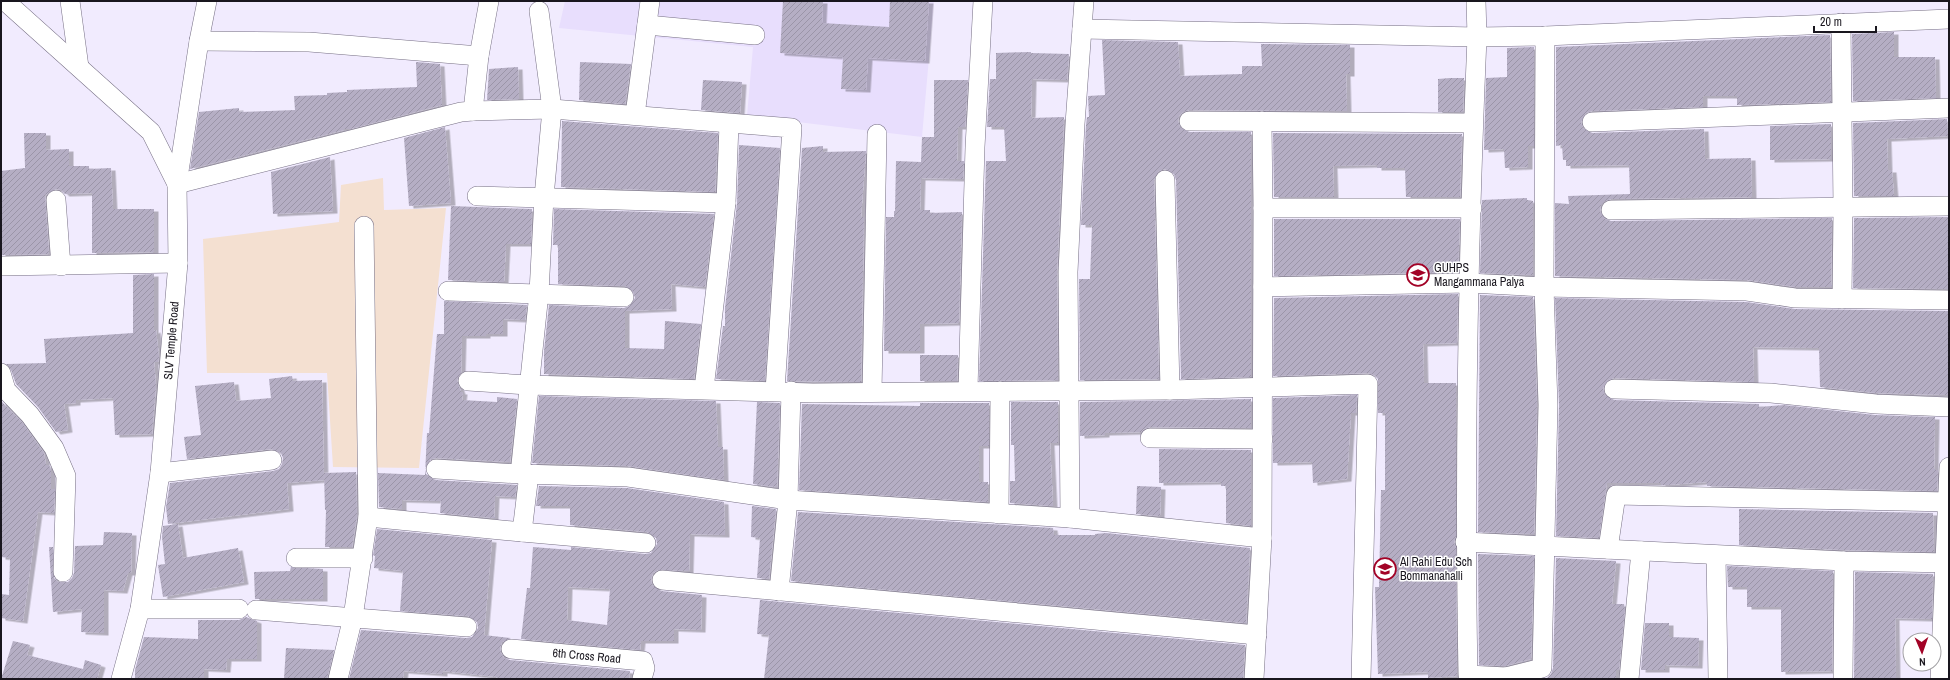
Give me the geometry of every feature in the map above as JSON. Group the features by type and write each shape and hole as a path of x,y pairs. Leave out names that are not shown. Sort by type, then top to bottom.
{"street":[{"path":"6,1 151,132 177,184 461,112 552,109 792,128 783,391 788,500 779,591"},
{"path":"70,1 79,67"},
{"name":"SLV Temple Road","path":"121,679 140,609 160,472 178,263 177,184 199,41 207,1"},
{"path":"473,111 479,56 489,1"},
{"path":"635,115 650,1"},
{"path":"968,390 975,147 983,1"},
{"path":"1070,518 1068,272 1075,124 1084,1"},
{"path":"1476,1 1477,37 1473,123 1469,283 1465,542 1468,675 1506,678 1542,668 1548,405 1544,287 1546,124 1544,36"},
{"path":"522,532 528,385 539,293 544,197 552,109 539,11"},
{"path":"1082,29 1477,37 1544,36 1949,19"},
{"path":"1841,23 1843,208 1842,299"},
{"path":"647,25 755,35"},
{"path":"199,41 309,42 479,56"},
{"path":"1592,122 1949,108"},
{"path":"1189,121 1473,123"},
{"path":"1254,679 1262,538 1264,386 1262,121"},
{"path":"704,389 726,203 729,124"},
{"path":"872,392 877,134"},
{"path":"1165,180 1170,390"},
{"path":"477,196 726,203"},
{"path":"56,200 60,266"},
{"path":"1611,210 1949,206"},
{"path":"1263,208 1472,208"},
{"path":"338,679 353,617 368,517 364,226"},
{"path":"1,266 178,263"},
{"path":"1263,287 1469,283 1544,287 1747,291 1795,298 1949,300"},
{"path":"448,291 624,297"},
{"path":"1,373 6,390 30,415 54,448 66,476 63,572"},
{"path":"468,381 528,385 872,392 968,390 1170,390 1368,384 1361,679"},
{"path":"1614,389 1771,393 1876,404 1949,407"},
{"path":"999,514 1000,390"},
{"path":"1150,438 1263,439"},
{"path":"160,472 272,460"},
{"path":"1940,679 1949,467"},
{"path":"436,469 525,474 628,477 788,500 1070,518 1262,538"},
{"path":"1608,549 1616,494 1948,502"},
{"path":"368,517 646,543"},
{"path":"1465,542 1844,561 1946,563"},
{"path":"1629,679 1641,551"},
{"path":"1716,555 1718,679"},
{"path":"296,558 363,558"},
{"path":"1842,679 1844,561"},
{"path":"662,580 1257,635"},
{"path":"140,609 247,610 467,627"},
{"name":"6th Cross Road","path":"511,649 643,661 645,668 642,679"}],"shaded area":[{"path":"565,1 934,1 922,137 747,116 753,47 559,28"},
{"path":"383,178 384,210 446,208 419,468 333,467 327,373 207,373 203,239 339,222 341,185"}],"building":[{"path":"783,1 823,1 822,23 889,27 890,1 929,1 925,61 868,58 866,90 841,89 843,57 780,53"},
{"path":"1894,32 1894,57 1935,57 1936,98 1853,101 1852,34"},
{"path":"1830,35 1831,102 1737,105 1737,96 1703,96 1703,107 1592,111 1586,113 1581,122 1583,128 1592,133 1704,129 1705,159 1751,158 1752,197 1611,199 1605,201 1601,205 1600,211 1605,219 1611,221 1832,218 1831,287 1796,287 1747,280 1555,276 1555,203 1569,204 1568,196 1630,194 1629,165 1566,166 1566,160 1563,160 1562,145 1556,146 1556,47"},
{"path":"1102,40 1178,42 1180,76 1242,74 1242,66 1262,66 1261,44 1350,45 1350,74 1346,74 1347,111 1189,110 1183,112 1179,116 1178,121 1180,127 1189,132 1251,132 1251,377 1181,379 1176,180 1174,174 1165,169 1159,171 1154,180 1159,379 1080,380 1079,279 1090,279 1092,225 1081,225 1086,125 1087,117 1089,117 1088,96 1105,95"},
{"path":"1534,47 1534,146 1528,146 1528,167 1505,168 1504,149 1484,150 1486,78 1507,77 1507,48"},
{"path":"1031,52 1069,54 1067,80 1032,79 1031,118 1064,117 1057,271 1058,380 979,381 986,161 1006,161 1004,127 987,127 990,79 996,79 996,53"},
{"path":"416,62 440,64 442,105 190,169 199,112 239,108 239,112 295,110 294,96 327,95 327,93 347,92 347,90 417,87"},
{"path":"580,62 631,64 625,104 579,100"},
{"path":"518,67 519,99 487,100 489,69"},
{"path":"1464,78 1463,112 1438,112 1438,79"},
{"path":"703,80 742,82 740,113 701,110"},
{"path":"934,80 968,80 965,127 958,127 957,161 964,161 963,179 921,178 920,210 930,210 930,213 962,212 959,323 920,324 920,351 884,351 886,217 894,217 896,161 921,162 922,137 934,137"},
{"path":"1947,119 1948,136 1887,139 1888,170 1892,170 1894,196 1854,196 1853,123"},
{"path":"562,121 718,133 715,192 561,187"},
{"path":"1831,124 1831,159 1770,160 1770,126"},
{"path":"445,127 451,203 409,206 404,138"},
{"path":"24,133 46,133 46,150 69,149 69,166 89,166 89,169 111,168 113,209 154,209 154,252 92,253 92,193 65,194 61,190 56,189 45,195 49,254 1,255 1,171 25,168"},
{"path":"1273,133 1462,134 1460,197 1406,197 1405,168 1377,168 1377,165 1333,166 1334,197 1274,197"},
{"path":"739,145 780,148 765,381 716,379 723,326 725,326 725,308 737,203"},
{"path":"823,146 823,152 866,151 861,217 864,217 861,382 787,381 802,148"},
{"path":"330,157 333,211 273,214 271,172"},
{"path":"1527,198 1527,200 1533,201 1533,275 1480,273 1482,200"},
{"path":"451,206 532,209 531,244 506,244 504,282 448,280"},
{"path":"554,209 714,214 705,287 671,284 672,309 625,311 625,348 664,349 665,321 701,324 694,379 544,374 544,351 549,305 624,308 629,306 635,298 633,292 625,286 558,284 558,245 553,245"},
{"path":"1949,217 1949,289 1853,288 1854,218"},
{"path":"1274,219 1460,219 1458,272 1274,276"},
{"path":"154,274 154,331 156,330 159,357 158,362 154,362 156,386 152,434 115,435 113,398 76,400 76,403 64,404 68,430 56,432 38,407 16,384 11,370 6,364 46,363 44,339 133,333 133,275"},
{"path":"1458,294 1457,343 1423,344 1424,383 1456,383 1456,536 1454,542 1456,548 1457,676 1428,678 1428,672 1378,674 1375,587 1379,587 1381,490 1385,490 1385,413 1378,413 1378,379 1374,375 1368,373 1273,376 1274,298"},
{"path":"1480,295 1533,297 1537,405 1534,534 1478,532"},
{"path":"1555,298 1746,302 1795,309 1949,311 1949,395 1877,393 1820,387 1819,348 1753,347 1754,382 1614,378 1608,380 1603,388 1605,395 1614,400 1759,404 1759,407 1784,405 1875,415 1935,417 1934,470 1938,470 1937,491 1707,486 1706,482 1667,485 1661,485 1661,483 1607,483 1599,538 1556,536 1559,405"},
{"path":"444,301 527,305 525,320 503,319 503,334 462,336 461,373 457,380 461,392 463,392 462,400 497,402 497,397 517,399 510,462 437,458 431,459 425,467 437,334 444,334"},
{"path":"920,355 958,355 957,381 920,381"},
{"path":"292,376 293,381 322,380 324,480 287,483 289,509 168,524 166,507 170,483 273,471 279,469 282,464 283,458 281,453 271,449 187,459 184,437 201,435 195,386 234,382 236,401 271,398 269,379"},
{"path":"1357,395 1356,413 1351,413 1347,479 1313,483 1312,462 1273,463 1273,398"},
{"path":"539,396 716,401 718,447 723,447 724,480 628,466 532,463"},
{"path":"1251,399 1251,428 1150,427 1141,432 1105,433 1105,435 1080,436 1080,402"},
{"path":"1,401 22,422 44,453 46,465 49,465 51,470 51,489 55,489 54,513 38,512 23,621 1,618 1,594 9,595 10,558 1,557"},
{"path":"757,402 780,403 777,487 753,484"},
{"path":"1011,402 1058,402 1058,443 1050,443 1053,506 1010,503 1010,481 1015,481 1014,445 1011,445"},
{"path":"920,403 989,403 989,446 979,446 979,482 988,482 988,502 799,490 802,404 920,406"},
{"path":"1159,449 1251,450 1251,526 1226,523 1226,486 1221,486 1221,482 1159,483"},
{"path":"425,470 426,474 435,480 517,485 515,497 495,496 494,518 440,513 441,501 402,500 402,509 379,507 378,473 425,475"},
{"path":"356,472 357,516 352,547 325,547 326,510 324,473"},
{"path":"539,486 627,488 724,502 725,535 690,534 689,571 658,570 653,573 651,579 652,585 661,591 702,595 701,630 674,629 674,641 641,641 640,650 521,639 527,588 530,588 533,547 571,550 571,547 645,554 651,553 657,544 656,538 647,532 570,525 570,506 536,506","holes":["568,587 610,589 607,625 567,620"]},
{"path":"1137,486 1161,487 1160,516 1136,514"},
{"path":"752,506 776,509 769,579 757,578 760,538 751,537"},
{"path":"1739,509 1933,513 1934,552 1844,550 1739,545"},
{"path":"798,512 1053,528 1054,535 1095,535 1106,533 1250,548 1246,623 791,581"},
{"path":"178,524 183,558 238,548 244,582 163,597 158,565 165,564 162,537 163,526"},
{"path":"377,529 492,540 484,635 511,638 502,642 500,648 504,658 510,660 630,671 629,679 496,679 497,677 443,671 443,674 404,671 403,679 349,679 361,630 466,638 472,637 478,628 477,622 468,616 400,611 403,571 374,568 375,556 373,555"},
{"path":"104,532 132,533 131,573 128,573 123,591 104,590 104,633 81,632 82,609 53,612 49,547 53,547 54,578 58,582 68,582 74,573 75,546 103,545"},
{"path":"1478,554 1534,556 1531,659 1505,666 1479,665"},
{"path":"1556,558 1616,561 1612,604 1624,604 1625,609 1619,670 1616,670 1616,679 1546,679 1551,674 1553,668"},
{"path":"1727,566 1833,571 1832,671 1781,672 1781,607 1747,607 1747,587 1728,587"},
{"path":"291,567 323,569 323,599 255,599 254,572 290,571"},
{"path":"1855,572 1933,574 1932,619 1895,618 1896,679 1854,679"},
{"path":"760,600 1245,645 1243,679 764,679 769,635 757,634"},
{"path":"246,617 257,621 257,659 227,659 226,670 204,669 204,679 135,679 135,670 144,637 198,639 198,620 239,620"},
{"path":"1645,623 1669,623 1669,637 1699,638 1698,666 1665,665 1665,670 1641,670"},
{"path":"13,641 30,645 27,655 83,669 85,660 101,665 97,679 1,679"},
{"path":"286,648 334,650 327,679 284,679"}],"place":[{"name":"GUHPS Mangammana Palya","path":"1418,275"},
{"name":"Al Rahi Edu Sch Bommanahalli","path":"1385,569"}]}
